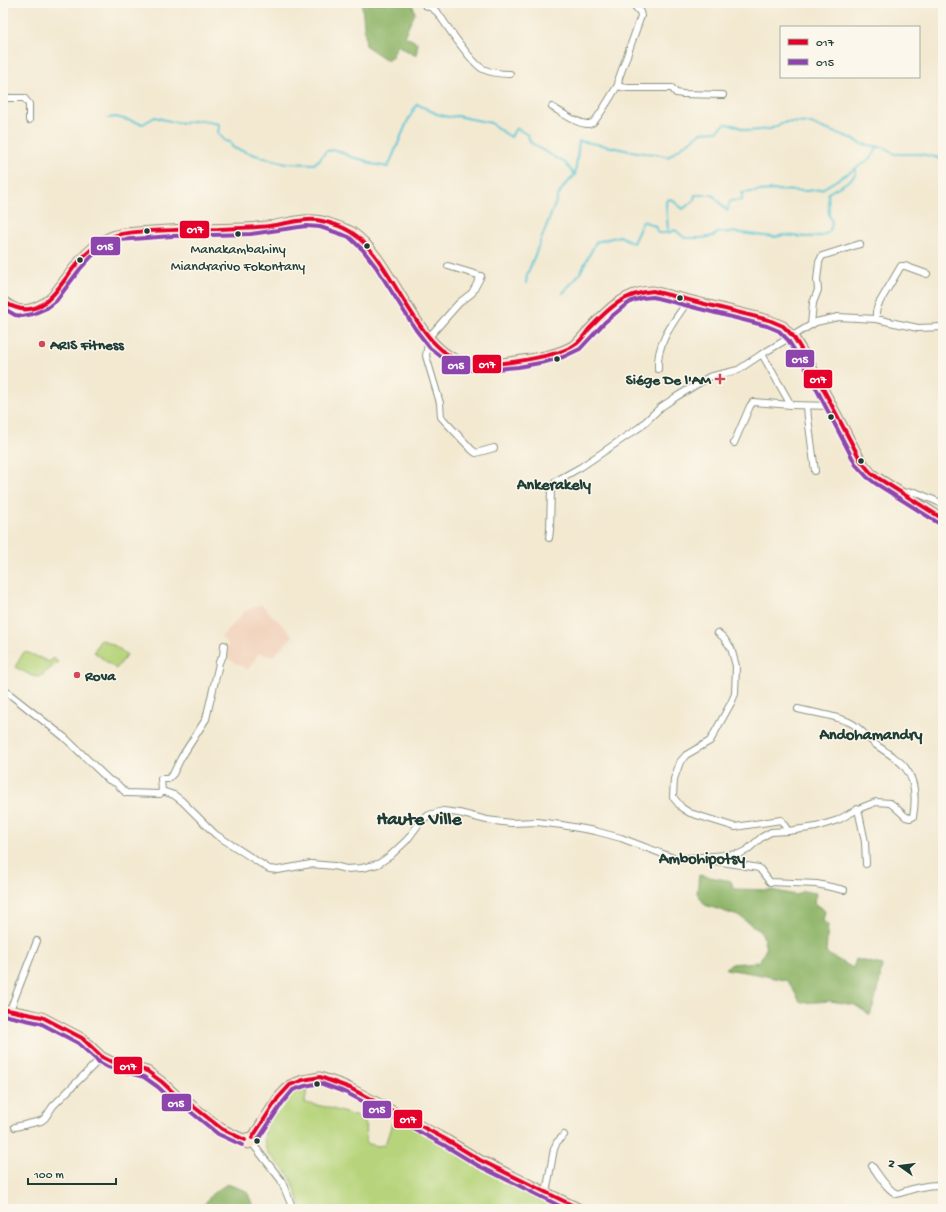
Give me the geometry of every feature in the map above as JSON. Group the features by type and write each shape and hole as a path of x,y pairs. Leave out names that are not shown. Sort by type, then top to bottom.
{"street":[{"path":"424,3 438,13 469,56 482,69 503,74 510,74"},
{"path":"552,107 571,119 586,124 592,123 598,117 618,85 641,16 640,12 632,3"},
{"path":"618,85 628,88 672,88 676,93 683,94 722,95"},
{"path":"3,98 24,98 28,104 29,120"},
{"path":"3,301 17,309 25,310 46,303 88,252 105,239 120,234 267,226 308,219 319,220 352,232 361,240 372,252 429,337 445,354 469,364 487,364 541,357 570,348 576,344 613,305 636,293 653,291 769,320 783,326 793,336 809,362 861,461 871,473 878,478 943,519"},
{"path":"811,325 813,303 818,290 817,280 819,262 822,256 860,244"},
{"path":"448,266 481,276 472,293 459,303 429,337 426,356 440,403 442,418 476,453 494,448"},
{"path":"876,319 878,305 901,266 927,274"},
{"path":"658,369 657,362 663,338 688,300"},
{"path":"549,538 551,489 556,481 581,467 640,427 661,407 708,377 738,370 816,322 838,318 876,319 918,328 943,327"},
{"path":"762,354 791,405"},
{"path":"734,443 753,402 807,406 832,406"},
{"path":"807,406 816,471"},
{"path":"902,493 915,492 943,504"},
{"path":"718,633 731,648 736,666 735,694 710,741 686,755 680,762 674,779 673,797 682,808 690,813 705,818 735,826 781,820 788,831"},
{"path":"162,791 161,779 168,779 173,774 181,758 206,719 219,662 223,656 224,645"},
{"path":"3,689 64,737 109,780 116,783 126,793 160,794 162,791"},
{"path":"162,791 174,795 182,801 215,834 269,869 278,870 311,864 334,866 346,869 362,868 378,864 390,856 407,840 421,821 429,815 443,811 459,813 487,820 511,823 537,822 562,825 621,838 676,859 739,854 747,850 762,837 771,832 816,827 838,820 858,809 876,802 890,803 906,818 913,817 915,806 912,780 905,767 849,722 815,712 808,712 798,709"},
{"path":"858,809 865,842 866,864"},
{"path":"698,858 759,868 770,882 817,884 844,890"},
{"path":"37,941 7,1009 42,1018 82,1038 102,1057 118,1064 146,1071 222,1129 250,1140 281,1180 293,1209"},
{"path":"15,1127 41,1121 45,1118 54,1106 102,1057"},
{"path":"250,1140 278,1098 290,1085 303,1080 320,1077 350,1088 480,1160 580,1209"},
{"path":"546,1193 554,1149 557,1142 564,1135"},
{"path":"872,1166 893,1193 897,1194 923,1186 936,1184 943,1185"}],"shaded area":[{"path":"261,604 293,636 272,657 259,653 248,670 225,657 228,644 221,637 245,611"}],"green space":[{"path":"365,3 412,3 415,13 404,36 418,43 416,56 397,45 392,57 387,60 366,46 362,5"},
{"path":"101,639 117,647 127,655 116,669 94,652"},
{"path":"24,652 49,662 53,658 58,662 40,677 32,676 15,667"},
{"path":"699,875 731,881 734,889 771,890 796,895 803,891 816,893 814,903 825,911 823,921 828,925 826,953 853,968 856,959 882,965 878,991 870,1015 855,1005 830,1001 801,1003 788,981 726,969 730,964 759,962 766,949 762,933 741,917 705,905 697,893"},
{"path":"308,1081 305,1103 326,1107 365,1119 366,1143 377,1146 385,1145 394,1117 577,1209 302,1209 288,1174 267,1151 265,1135 270,1116 281,1099 293,1087"},
{"path":"227,1184 247,1191 254,1209 201,1209 212,1194"}],"waterway":[{"path":"108,118 116,117 143,124 155,117 173,122 183,123 199,120 219,124 218,133 225,141 230,142 233,148 287,163 314,164 326,151 337,150 351,157 364,160 372,164 388,167 408,120 417,104 437,114 448,117 457,116 491,123 511,137 516,128 528,135 530,142 565,163 575,175 579,141 668,157 702,132 717,131 725,124 734,125 748,131 770,129 786,122 808,123 851,138 862,144 886,148 894,154 921,154 939,158 943,162"},
{"path":"563,293 580,273 596,242 620,236 633,243 643,221 655,226 658,233 668,233 675,230 685,238 702,238 714,236 717,233 728,232 776,237 783,235 806,237 822,236 830,231 832,222 829,215 828,193 849,181 856,174 855,169 872,157 878,147"},
{"path":"668,233 667,200 671,199 683,209 694,200 695,195 713,195 727,211 730,201 742,200 742,193 769,190 807,191 822,189 855,169"},
{"path":"526,283 527,275 559,194 564,186 575,175"}],"transit line":[{"name":"017","path":"3,301 16,308 27,309 37,307 53,294 75,266 91,249 100,242 115,235 129,232 269,226 309,220 316,220 337,225 351,232 367,246 381,264 422,328 437,346 454,358 474,364 497,364 527,360 568,349 576,344 598,320 619,302 643,292 653,291 769,320 783,326 793,336 809,362 861,461 871,473 878,478 943,519"},
{"name":"015","path":"3,308 15,315 22,316 33,314 47,308 56,301 80,269 93,255 107,245 119,240 172,236 251,234 306,226 320,227 349,237 363,250 376,267 416,330 430,348 448,362 469,370 518,367 563,357 580,349 605,322 623,307 632,301 653,297 767,326 779,331 788,340 804,365 856,465 875,483 940,524"},
{"name":"017","path":"3,1009 42,1017 82,1038 102,1057 110,1061 147,1071 177,1096 189,1103 222,1129 245,1140"},
{"name":"015","path":"3,1015 40,1023 78,1043 99,1062 108,1067 144,1077 158,1087 173,1101 186,1108 218,1134 242,1145"},
{"name":"017","path":"252,1138 278,1098 290,1085 303,1080 320,1077 350,1088 447,1140 480,1160 580,1209"},
{"name":"015","path":"257,1141 283,1102 293,1090 320,1083 347,1093 444,1145 477,1165 566,1209"}],"place":[{"name":"Manakambahiny Miandrarivo Fokontany","path":"238,234"},
{"name":"ARIS Fitness","path":"42,344"},
{"name":"Siége De l'AM","path":"720,379"},
{"name":"Rova","path":"77,675"}],"district":[{"name":"Ankerakely","path":"554,483"},
{"name":"Andohamandry","path":"871,733"},
{"name":"Haute Ville","path":"419,817"},
{"name":"Ambohipotsy","path":"702,857"}]}
